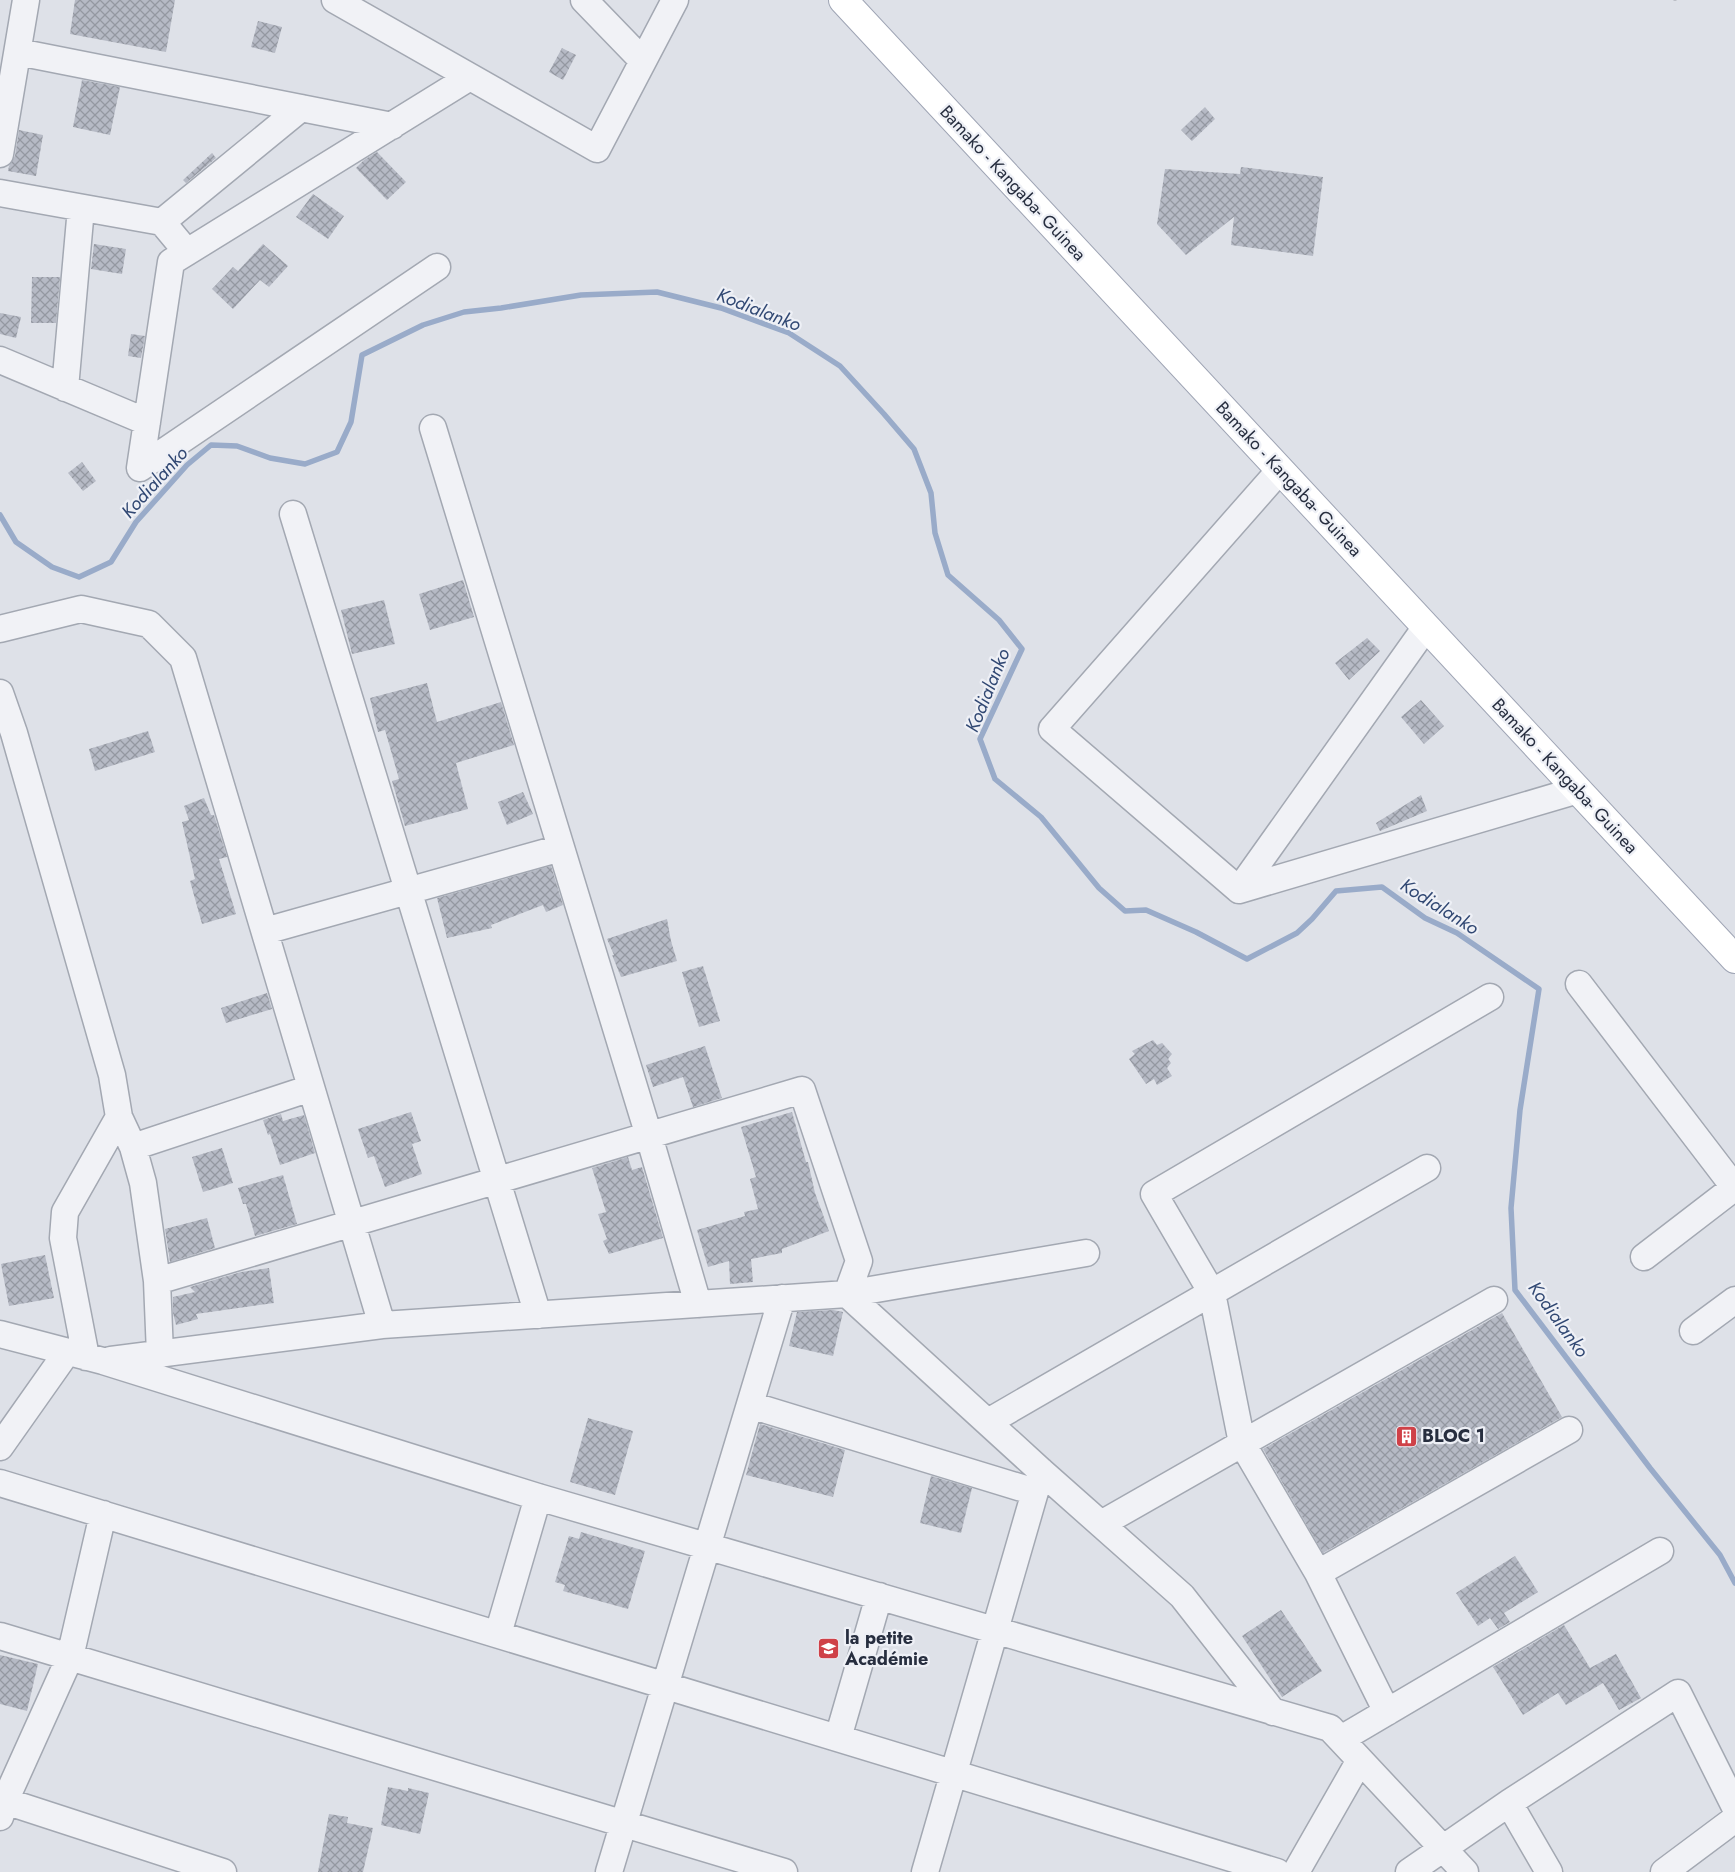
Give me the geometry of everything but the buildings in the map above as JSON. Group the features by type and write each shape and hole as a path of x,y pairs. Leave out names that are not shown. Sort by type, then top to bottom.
{"main road":[{"name":"Bamako - Kangaba- Guinea","path":"843,0 1735,959"}],"street":[{"path":"0,154 13,40 26,0"},
{"path":"335,0 597,149 675,0"},
{"path":"584,0 643,61"},
{"path":"13,40 301,108 392,126"},
{"path":"438,267 140,468 171,262 470,77"},
{"path":"162,222 301,108"},
{"path":"0,193 162,222 187,252"},
{"path":"65,388 81,208"},
{"path":"0,360 147,422"},
{"path":"433,428 649,1136 698,1304"},
{"path":"1240,890 1052,730 1280,470"},
{"path":"292,514 538,1315"},
{"path":"0,629 81,609 149,624 183,658 382,1325"},
{"path":"1240,890 1426,627"},
{"path":"0,693 14,733 112,1075 119,1117 134,1147 143,1183 157,1281 160,1354"},
{"path":"1240,890 1578,790"},
{"path":"265,931 561,848"},
{"path":"1578,984 1735,1187 1644,1256"},
{"path":"1387,1712 1318,1573 1242,1443 1212,1293 1154,1194 1490,997"},
{"path":"134,1147 311,1088"},
{"path":"157,1281 802,1090 859,1261 847,1294"},
{"path":"85,1356 63,1238 65,1212 119,1117"},
{"path":"988,1422 1428,1168"},
{"path":"0,1447 85,1356 160,1354 382,1325 847,1294 1086,1253"},
{"path":"847,1294 988,1422 1038,1481 1100,1524 1182,1596 1273,1712"},
{"path":"609,1872 782,1298"},
{"path":"1100,1524 1494,1300"},
{"path":"1693,1331 1735,1300"},
{"path":"0,1334 85,1356 538,1497 1330,1728 1465,1872"},
{"path":"750,1405 1038,1481"},
{"path":"1318,1573 1569,1430"},
{"path":"925,1872 1038,1481"},
{"path":"0,1483 1277,1872"},
{"path":"498,1634 538,1497"},
{"path":"103,1514 70,1657 3,1809 223,1872"},
{"path":"1341,1739 1660,1551"},
{"path":"838,1738 879,1596"},
{"path":"0,1636 784,1872"},
{"path":"1409,1872 1509,1803 1678,1693 1735,1807"},
{"path":"1296,1872 1360,1760"},
{"path":"1509,1803 1550,1872"},
{"path":"1664,1872 1735,1819"}],"waterway":[{"name":"Kodialanko","path":"0,515 16,542 52,567 79,577 111,562 136,522 187,465 211,445 237,446 270,458 305,464 337,452 351,422 362,355 423,325 464,312 581,295 657,292 721,308 789,333 840,366 914,449 931,493 935,533 948,575 999,620 1022,649 980,739 995,779 1041,817 1099,888 1125,911 1146,910 1196,932 1247,959 1297,933 1336,891 1382,887 1425,918 1457,933 1539,989 1520,1110 1511,1208 1515,1290 1650,1468 1720,1555 1735,1583"}],"place":[{"name":"BLOC 1","path":"1406,1436"},
{"name":"la petite Académie","path":"829,1648"}]}
